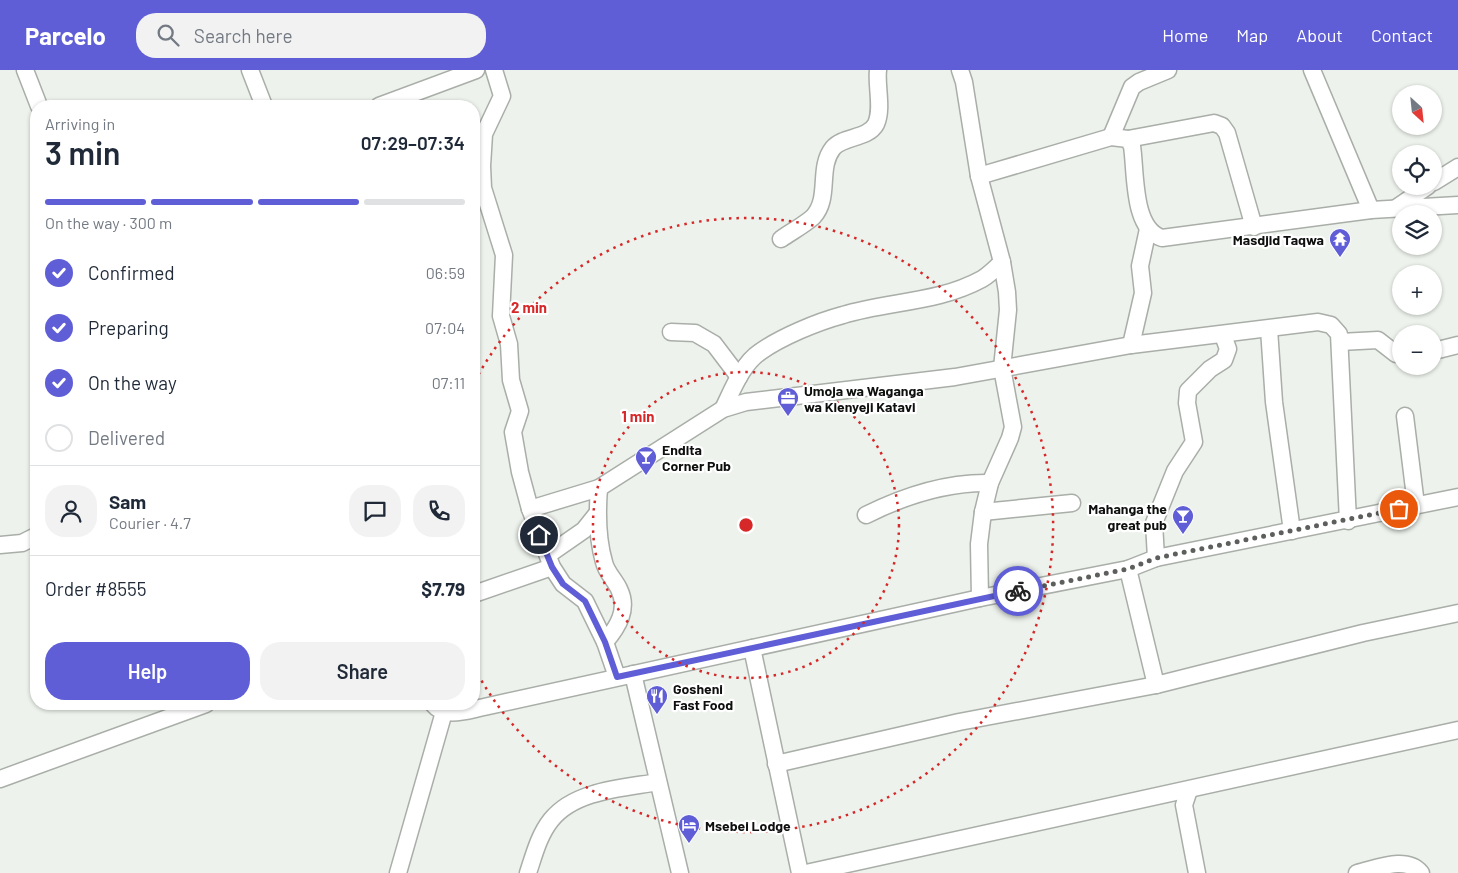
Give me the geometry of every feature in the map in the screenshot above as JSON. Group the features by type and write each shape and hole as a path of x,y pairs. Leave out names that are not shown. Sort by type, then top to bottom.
{"street":[{"path":"25,70 37,100"},
{"path":"250,70 262,100"},
{"path":"395,100 476,70"},
{"path":"494,70 502,96 484,134 483,188 504,255 501,316 509,344 511,380 520,411 513,432 530,509 543,548 563,584 585,601 605,642 625,675 658,782 680,873"},
{"path":"781,239 814,216 823,196 825,162 836,146 869,132 876,124 878,70"},
{"path":"960,70 964,82 979,176 1002,262 1008,310 1002,368 1013,427 990,483 983,512 979,544 980,598"},
{"path":"1120,138 1132,88 1139,82 1168,70"},
{"path":"1312,70 1371,210"},
{"path":"979,176 1120,138 1214,123 1222,126 1227,133 1254,227"},
{"path":"1120,138 1132,146 1139,212 1148,229 1155,236 1162,238 1392,208"},
{"path":"1442,177 1458,167"},
{"path":"1400,205 1415,195"},
{"path":"1442,206 1458,205"},
{"path":"1131,345 1143,293 1140,266 1148,229"},
{"path":"723,409 740,377 758,353 800,331 843,315 924,300 961,288 983,279 1002,262"},
{"path":"530,509 598,488 723,409 746,402 955,377 1131,345 1318,322 1336,328 1340,342 1348,521"},
{"path":"1269,329 1274,402 1292,531"},
{"path":"671,332 695,333 714,344 740,377"},
{"path":"1156,558 1154,523 1175,471 1194,442 1187,403 1188,391 1210,369 1224,360 1228,349 1223,335"},
{"path":"1340,342 1378,340 1392,351"},
{"path":"1442,349 1458,345"},
{"path":"1405,416 1416,505"},
{"path":"866,515 918,492 964,482 990,483"},
{"path":"598,488 596,515 604,563 620,590 623,610 617,627 605,642"},
{"path":"480,708 980,598 1128,569 1156,558 1348,521 1458,497"},
{"path":"983,512 1072,503"},
{"path":"480,591 550,561 584,530 596,515"},
{"path":"0,545 22,542 30,539"},
{"path":"1128,569 1156,685"},
{"path":"776,764 959,722 1156,685 1364,633 1458,613"},
{"path":"752,648 800,873"},
{"path":"0,780 190,710"},
{"path":"398,873 438,710"},
{"path":"449,710 460,712 470,710"},
{"path":"806,873 1458,730"},
{"path":"528,873 539,840 551,820 563,809 596,793 658,782"},
{"path":"1189,790 1184,805 1197,873"},
{"path":"1357,873 1404,864 1413,866 1421,873"}],"way so far":[{"path":"1018,591 1128,569 1156,558 1348,521 1399,509"}],"place":[{"name":"Masdjid Taqwa","path":"1340,258"},
{"name":"Umoja wa Waganga wa Kienyeji Katavi","path":"788,417"},
{"name":"Endita Corner Pub","path":"646,476"},
{"name":"Mahanga the great pub","path":"1183,535"},
{"name":"Gosheni Fast Food","path":"657,715"},
{"name":"Msebei Lodge","path":"689,844"}],"route":[{"path":"539,535 552,567 563,584 585,601 611,656 617,677 1018,591"}]}
